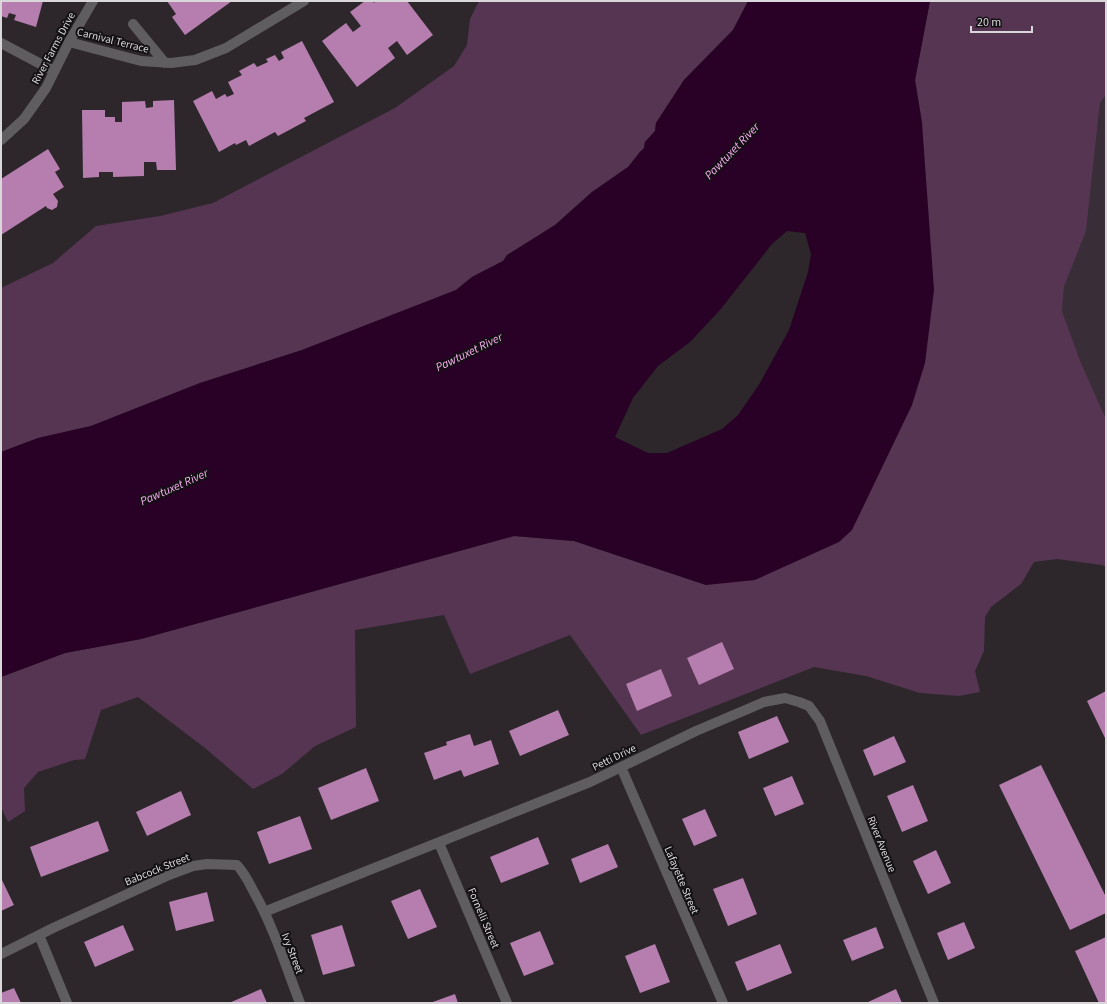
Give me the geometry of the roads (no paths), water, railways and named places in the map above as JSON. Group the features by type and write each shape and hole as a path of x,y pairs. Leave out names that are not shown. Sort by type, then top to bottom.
{"street":[{"name":"River Farms Drive","path":"1,140 24,119 46,88 92,1"},
{"name":"Carnival Terrace","path":"69,42 140,61 165,63 195,60 226,48 304,1"},
{"path":"133,24 165,63"},
{"path":"1,44 54,71"},
{"name":"Petti Drive","path":"439,843 590,782 696,730 764,702 785,698 799,702"},
{"name":"River Avenue","path":"799,702 809,706 820,722 934,1003"},
{"name":"Lafayette Street","path":"621,767 722,1003"},
{"path":"264,912 439,843"},
{"name":"Fornelli Street","path":"439,843 507,1003"},
{"name":"Babcock Street","path":"1,954 53,928 169,875 193,866 207,864 237,865 250,881 264,912"},
{"name":"Ivy Street","path":"264,912 300,1003"},
{"path":"39,935 67,1003"}],"water":[{"name":"Pawtuxet River","path":"748,1 930,1 915,80 922,123 934,290 925,363 912,405 852,530 839,542 755,580 706,585 574,541 514,536 141,639 65,653 1,677 1,452 38,438 91,426 200,383 302,350 456,290 472,277 503,261 507,255 555,225 592,192 628,167 644,148 645,142 655,131 656,123 684,80 733,30","holes":["787,231 805,233 811,254 808,272 789,330 760,383 738,415 722,429 667,453 648,453 615,437 633,398 658,366 690,342 720,310 772,244"]}]}
